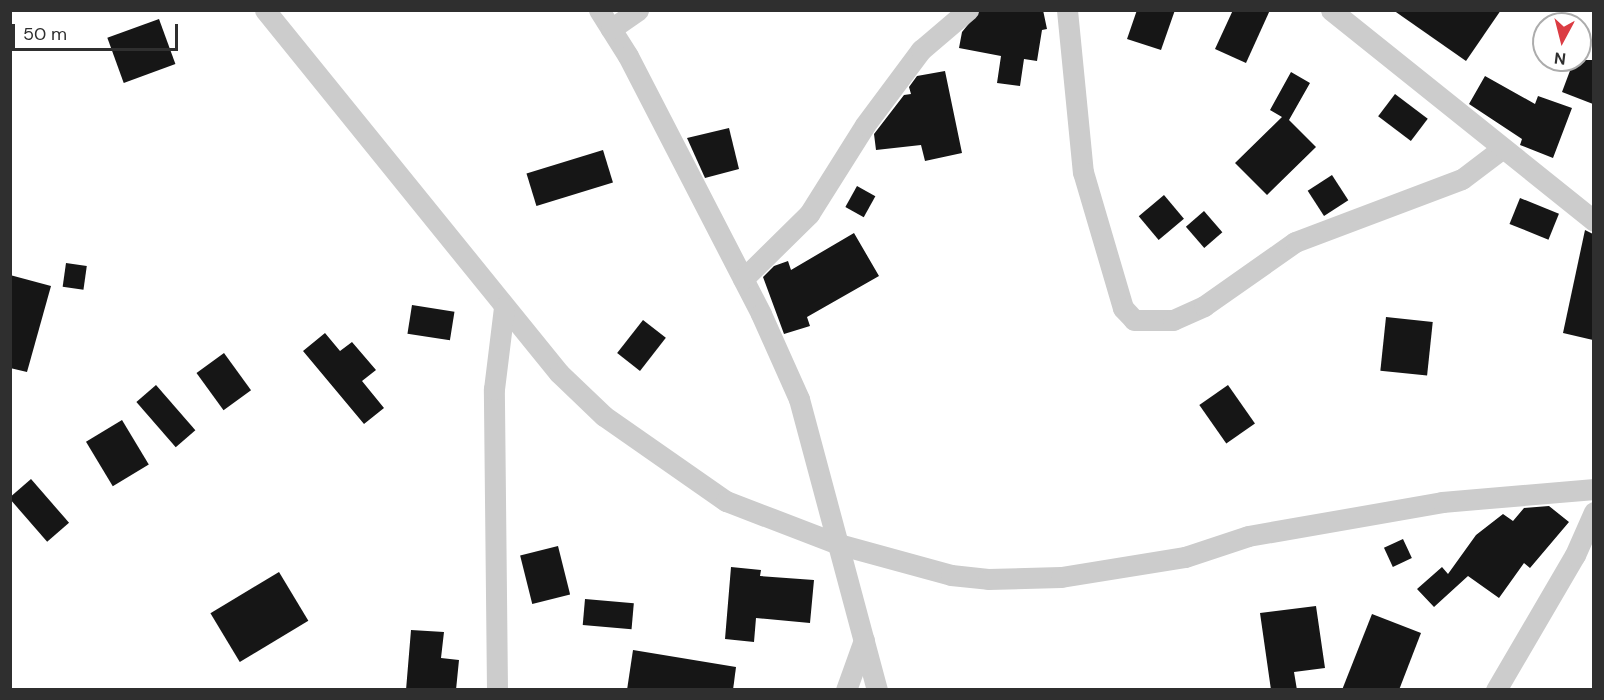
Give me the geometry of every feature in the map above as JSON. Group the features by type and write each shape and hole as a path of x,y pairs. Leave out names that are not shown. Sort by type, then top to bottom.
{"street":[{"path":"265,10 559,373 603,416 726,501 838,544 951,575 988,579 1061,577 1185,557 1248,536 1442,502 1593,489"},
{"path":"599,10 743,279 800,399 877,690"},
{"path":"611,29 638,10"},
{"path":"743,279 809,214 865,125 921,50 968,10"},
{"path":"1067,10 1083,172 1123,308 1134,320 1173,320 1204,306 1295,242 1462,179 1503,148"},
{"path":"1331,10 1593,220"},
{"path":"497,690 494,389 504,306"},
{"path":"1496,690 1575,555 1593,512"},
{"path":"846,690 864,640"}],"building":[{"path":"980,10 1043,10 1047,29 1042,30 1037,61 1024,59 1020,86 997,83 1001,56 959,48 962,32"},
{"path":"1137,10 1175,10 1161,50 1127,39"},
{"path":"1233,10 1270,10 1246,63 1215,49"},
{"path":"1393,10 1501,10 1466,61"},
{"path":"159,19 175,64 124,83 107,38"},
{"path":"1593,60 1593,104 1562,92 1570,72 1592,72"},
{"path":"945,71 962,153 925,161 921,145 876,150 874,134 904,95 911,94 909,87 917,76"},
{"path":"1291,72 1310,83 1289,120 1316,147 1267,195 1235,163 1282,117 1270,110"},
{"path":"1485,76 1535,104 1538,96 1572,108 1553,158 1520,145 1522,139 1469,104"},
{"path":"1395,94 1428,119 1411,141 1378,116"},
{"path":"729,128 739,169 705,178 687,138"},
{"path":"603,150 613,183 536,206 526,173"},
{"path":"1332,175 1348,200 1324,216 1308,191"},
{"path":"857,186 875,196 864,217 845,207"},
{"path":"1164,195 1184,219 1159,240 1139,216"},
{"path":"1520,198 1559,214 1548,240 1510,224"},
{"path":"1204,211 1222,232 1204,248 1186,227"},
{"path":"1585,230 1593,234 1593,340 1563,333"},
{"path":"854,233 879,276 807,317 810,326 784,334 763,277 774,266 788,261 791,270"},
{"path":"66,263 87,266 83,290 63,287"},
{"path":"10,275 51,286 27,372 10,368"},
{"path":"412,305 454,312 450,340 407,334"},
{"path":"1386,317 1433,322 1427,376 1380,371"},
{"path":"643,320 666,338 640,371 617,353"},
{"path":"325,333 340,351 352,342 376,370 362,381 384,408 364,424 303,351"},
{"path":"224,353 251,390 224,410 196,373"},
{"path":"156,385 195,430 176,447 136,402"},
{"path":"1228,385 1255,424 1226,444 1199,405"},
{"path":"122,420 149,465 113,486 86,442"},
{"path":"31,479 69,523 47,542 10,499"},
{"path":"1549,506 1569,522 1530,568 1524,563 1499,598 1468,576 1434,607 1417,589 1442,567 1448,574 1476,535 1503,514 1513,521 1524,508"},
{"path":"1403,539 1412,558 1393,567 1384,548"},
{"path":"558,546 570,595 532,604 520,555"},
{"path":"731,567 761,570 760,576 814,580 810,623 756,618 754,642 725,639"},
{"path":"279,572 308,621 240,662 210,613"},
{"path":"585,599 634,603 632,629 583,625"},
{"path":"1316,606 1325,668 1294,672 1297,690 1271,690 1260,613"},
{"path":"1372,614 1421,633 1399,690 1342,690"},
{"path":"411,630 444,632 441,658 459,660 456,690 406,690"},
{"path":"633,650 736,667 733,690 627,690"}]}
